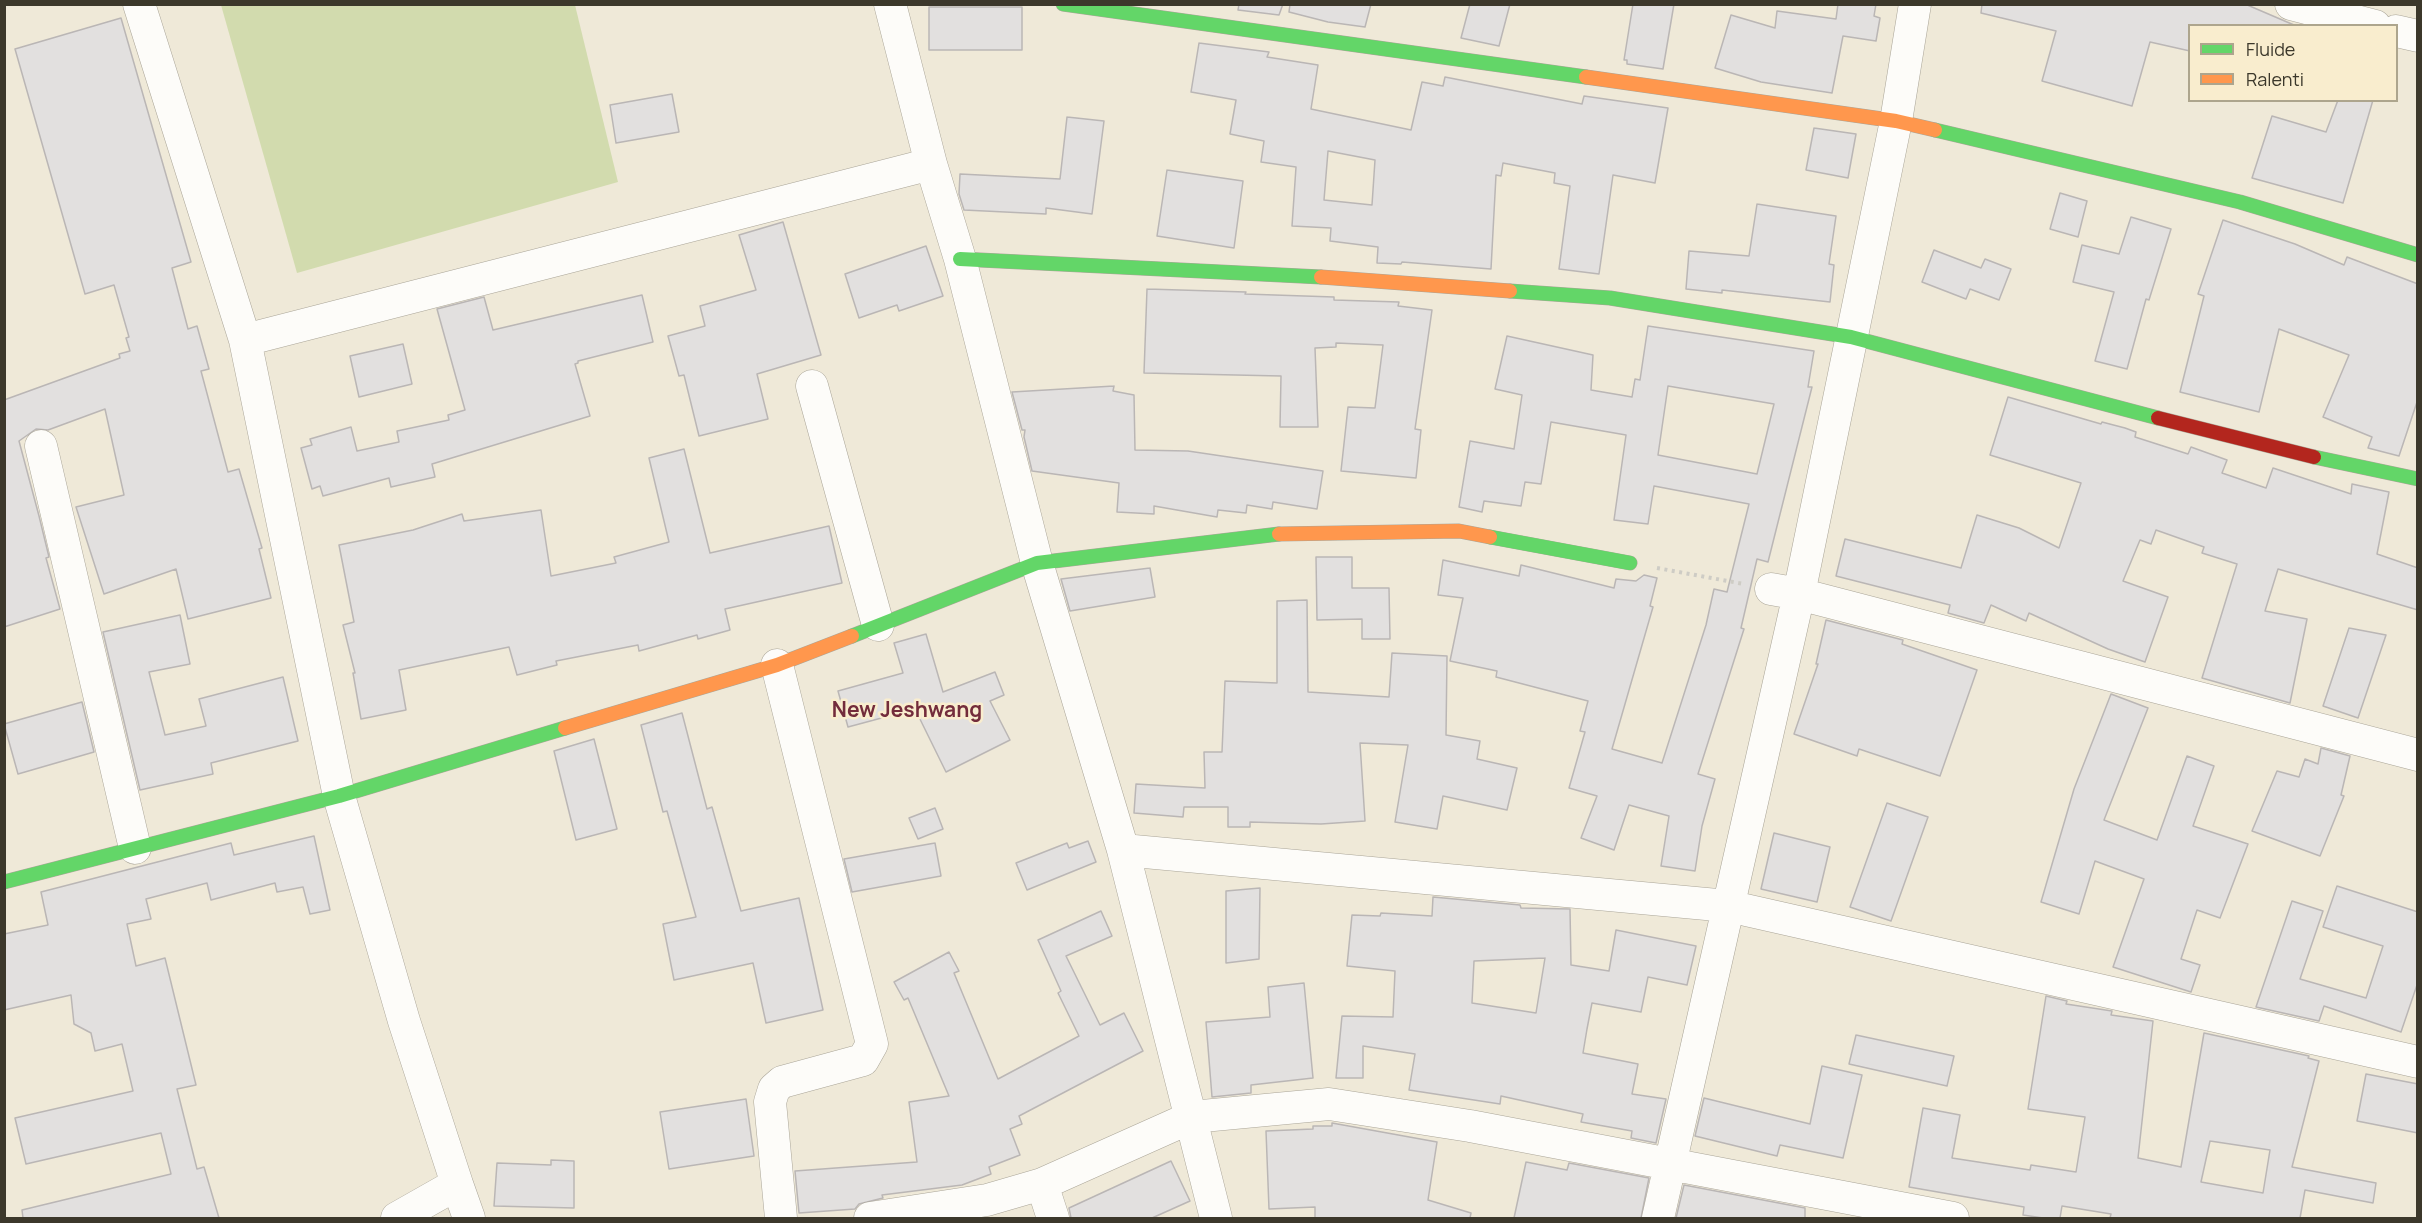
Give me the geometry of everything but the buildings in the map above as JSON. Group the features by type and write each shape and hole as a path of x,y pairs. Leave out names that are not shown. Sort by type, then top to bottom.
{"street":[{"path":"139,4 245,340 339,796 404,1021 469,1218"},
{"path":"890,4 931,164 960,260 1037,563 1123,850 1216,1218"},
{"path":"1063,4 1896,122 2240,202 2418,255"},
{"path":"1658,1218 1728,906 1785,592 1851,337 1896,122 1915,4"},
{"path":"2291,4 2366,24"},
{"path":"2398,31 2418,36"},
{"path":"245,340 931,164"},
{"path":"960,260 1272,274 1610,298 1851,337 2294,453 2418,479"},
{"path":"812,386 878,625"},
{"path":"41,446 135,848"},
{"path":"4,882 339,796 777,665 1037,563 1286,533 1459,531 1630,563"},
{"path":"1785,592 2418,755"},
{"path":"777,665 872,1044 863,1060 782,1082 774,1089 770,1102 781,1218"},
{"path":"1123,850 1728,906 2418,1062"},
{"path":"870,1218 987,1200 1042,1184 1192,1117 1329,1104 1470,1126 1953,1218"},
{"path":"397,1218 457,1184"},
{"path":"1042,1184 1053,1218"}],"path":[{"path":"1630,563 1785,592"}],"green space":[{"path":"221,5 575,5 618,182 297,273"}],"traffic: fast":[{"path":"1063,4 1586,77"},
{"path":"1935,130 2240,202 2418,255"},
{"path":"960,259 1321,277"},
{"path":"1510,291 1610,298 1851,337 2158,418"},
{"path":"2314,457 2418,479"},
{"path":"852,636 1037,563 1279,534"},
{"path":"1490,537 1630,563"},
{"path":"4,882 339,796 565,728"}],"traffic: slow":[{"path":"1586,77 1896,121 1935,130"},
{"path":"1321,277 1510,291"},
{"path":"1279,534 1459,531 1490,537"},
{"path":"565,728 777,665 852,636"}],"traffic: jam":[{"path":"2158,418 2314,457"}],"district":[{"name":"New Jeshwang","path":"907,711"}]}
